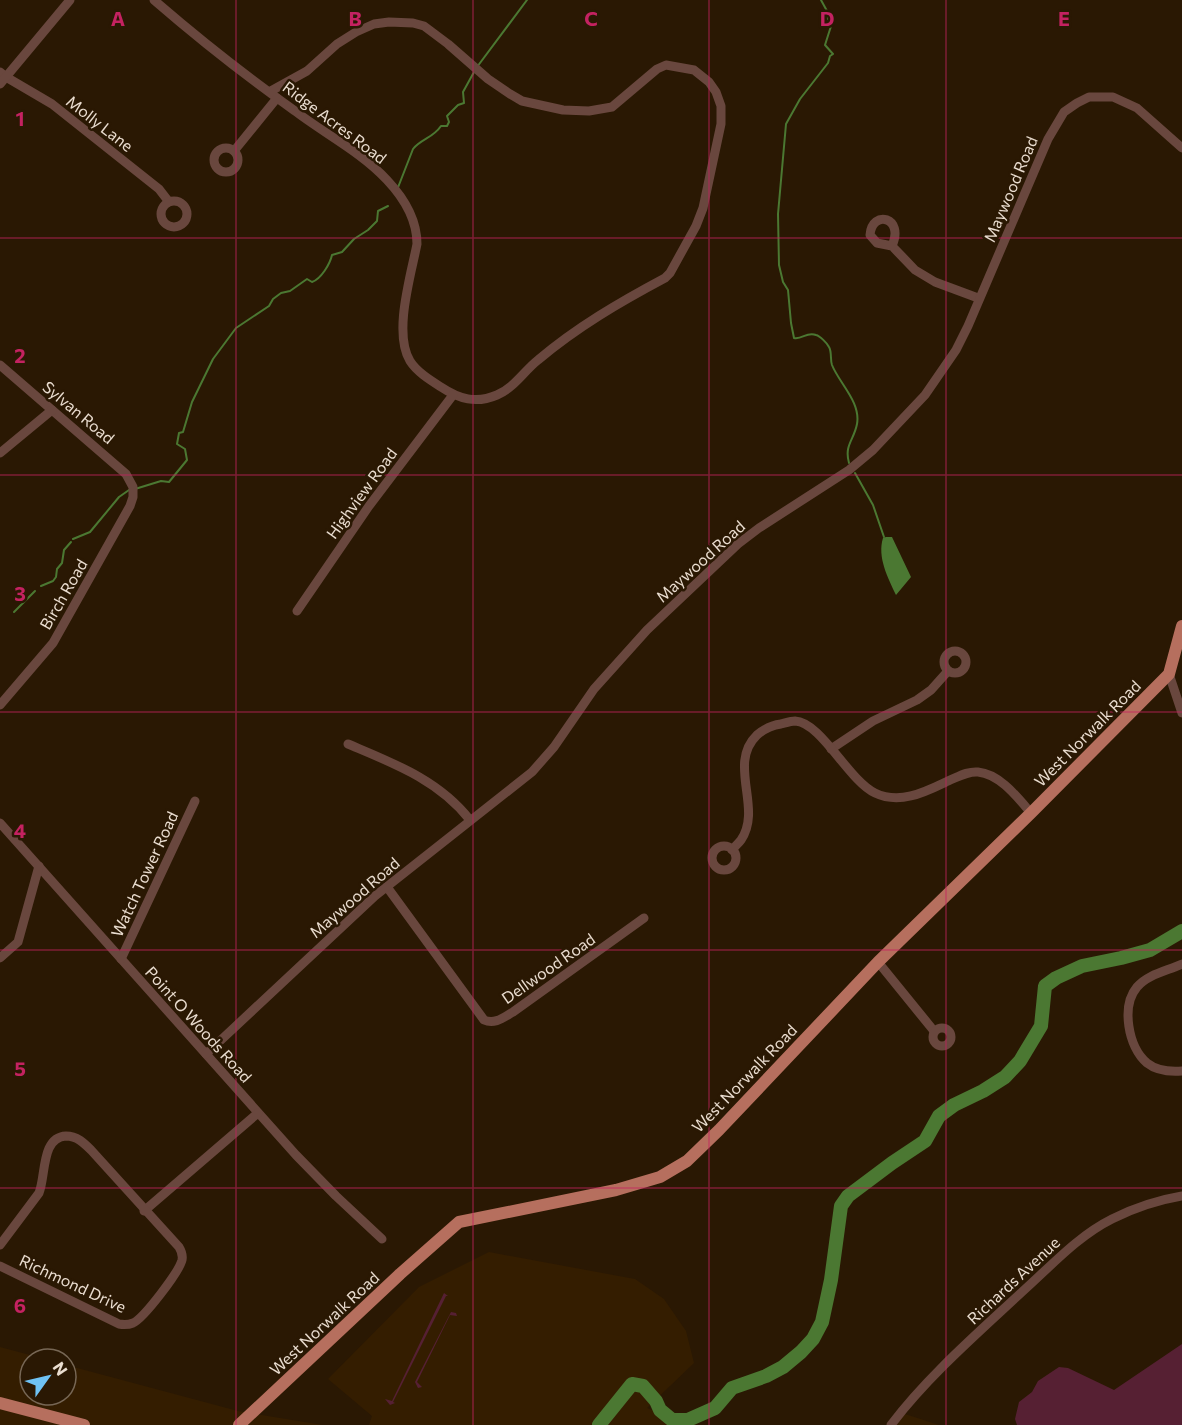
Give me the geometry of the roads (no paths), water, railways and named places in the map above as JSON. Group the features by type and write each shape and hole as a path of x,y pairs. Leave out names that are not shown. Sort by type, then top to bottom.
{"main road":[{"name":"West Norwalk Road","path":"240,1425 400,1274 459,1222 616,1190 670,1173 687,1161 779,1071 878,962 1169,674 1182,626"},
{"path":"0,1405 84,1425"}],"street":[{"path":"2,77 70,0"},
{"name":"Ridge Acres Road","path":"154,0 273,95 366,161 396,191 410,213 417,233 403,324 407,355 418,370 453,395 477,400 499,394 510,387 538,360 592,319 670,273 696,226 703,208 722,115 718,97 709,82 694,70 675,65 666,65 657,69 612,107 589,111 563,110 522,101 476,69 424,26 413,22 374,24 356,32 337,44 307,71 273,95"},
{"name":"Molly Lane","path":"2,77 52,104 159,189 169,202"},
{"path":"234,151 273,95"},
{"name":"Maywood Road","path":"206,1054 341,926 387,886 542,762 615,664 647,630 738,544 849,470 895,428 925,395 956,350 1048,139 1064,112 1089,97 1114,98 1137,108 1182,148"},
{"path":"892,246 915,270 934,282 978,298"},
{"name":"Sylvan Road","path":"0,365 114,462 126,474 133,489"},
{"name":"Highview Road","path":"297,611 369,506 453,395"},
{"path":"0,453 52,410"},
{"name":"Birch Road","path":"0,705 52,642 130,506 133,489"},
{"path":"831,749 873,721 917,700 931,690 948,670"},
{"path":"1169,674 1182,713"},
{"path":"732,850 742,838 747,822 743,770 748,748 757,735 772,726 796,721 814,730 857,781 874,793 891,798 912,797 965,774 980,772 997,779 1017,796 1031,813"},
{"path":"348,744 398,765 425,780 461,808 470,820"},
{"name":"Watch Tower Road","path":"121,959 195,801"},
{"name":"Point O Woods Road","path":"0,823 258,1113 336,1196 382,1239"},
{"path":"0,958 18,942 39,866"},
{"name":"Dellwood Road","path":"387,886 484,1020 488,1022 496,1022 513,1012 644,918"},
{"path":"878,962 934,1030"},
{"path":"1182,964 1142,982 1131,995 1127,1013 1134,1041 1146,1062 1161,1070 1182,1071"},
{"path":"144,1211 258,1113"},
{"name":"Richmond Drive","path":"0,1245 34,1201 42,1185 49,1148 62,1137 75,1137 86,1144 144,1211 179,1247 183,1256 173,1278 142,1315 131,1324 119,1324 0,1266"},
{"name":"Richards Avenue","path":"891,1425 931,1380 981,1330 1078,1240 1112,1219 1138,1208 1182,1196"}],"waterway":[{"path":"477,67 527,0"},
{"path":"821,0 827,11 826,17 832,23 825,45 833,54 800,99 786,124 778,214 779,265 783,282 788,290 794,338 813,334 825,342 830,349 835,372 856,408 857,424 849,447 849,463"},
{"path":"397,190 413,149 441,126 447,126 449,122 447,116 458,105 464,103 463,92 474,72"},
{"path":"135,489 161,481 169,482 187,460 185,449 177,444 179,433 183,432 192,402 213,359 236,328 269,306 273,299 281,293 290,291 307,279 312,282 319,278 332,255 342,252 354,239 368,230 377,221 378,211 388,206"},
{"path":"855,473 873,505 884,537"},
{"path":"73,539 90,532 119,497 129,490"},
{"path":"41,586 53,581 56,577 64,550 71,542"},
{"path":"14,612 35,591"},
{"path":"599,1425 632,1384 643,1386 656,1401 660,1410 672,1420 688,1420 715,1408 732,1388 766,1376 783,1367 801,1352 813,1339 822,1322 831,1280 841,1206 848,1196 925,1141 939,1116 954,1105 1005,1077 1020,1061 1041,1026 1045,986 1056,978 1082,966 1150,950 1182,931"}]}
